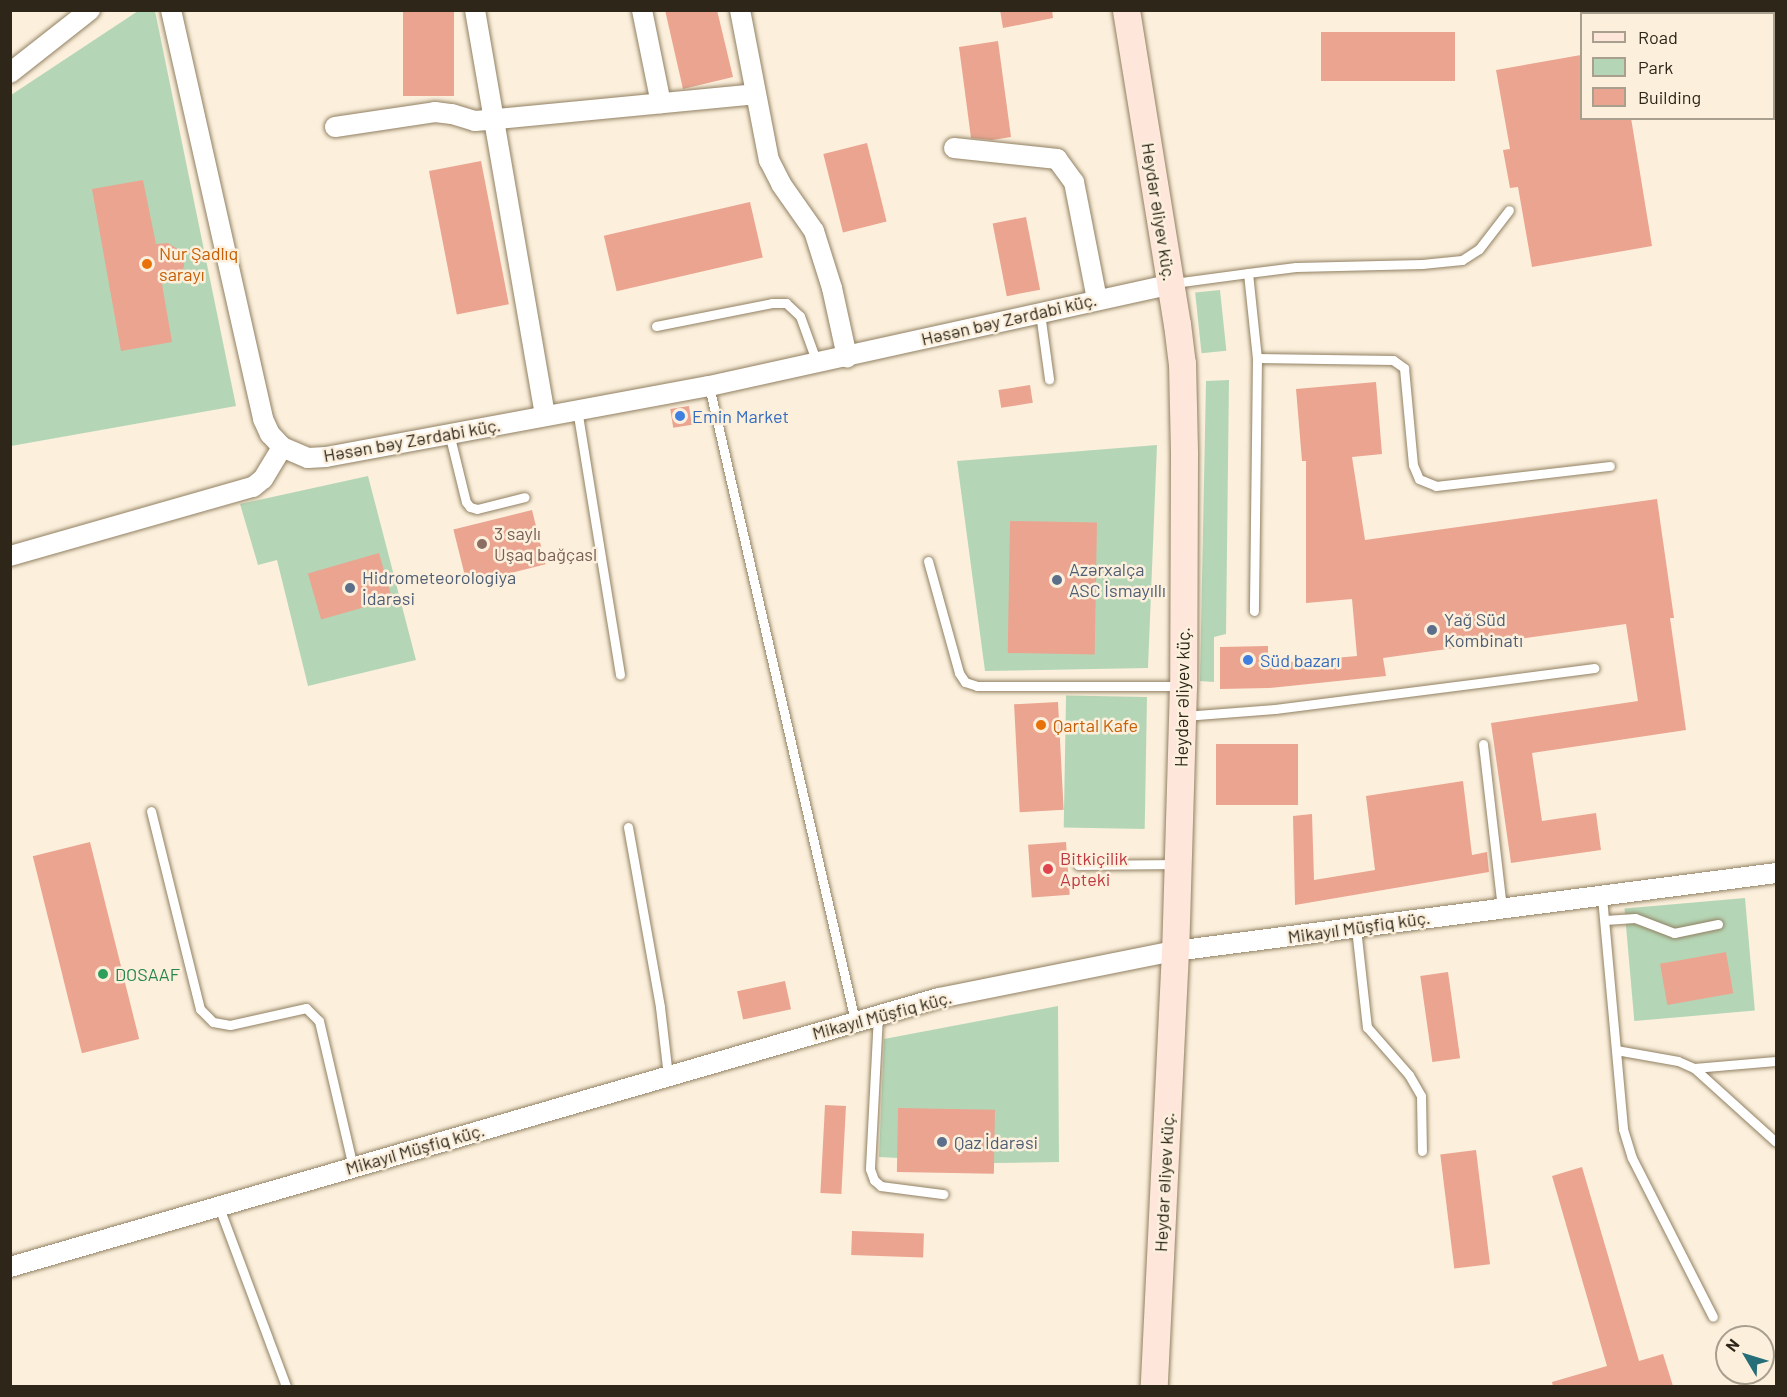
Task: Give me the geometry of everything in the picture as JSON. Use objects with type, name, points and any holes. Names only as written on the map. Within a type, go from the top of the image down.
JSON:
[{"type":"main road","name":"Heydər Əliyev küç.","points":[[1126,10],[1172,284],[1182,363],[1183,686],[1175,951],[1154,1386]]},
{"type":"street","points":[[10,73],[90,10]]},
{"type":"street","points":[[10,556],[253,487],[263,479],[282,447],[270,434],[263,419],[171,10]]},
{"type":"street","points":[[475,10],[545,416]]},
{"type":"street","points":[[642,10],[660,103]]},
{"type":"street","points":[[740,10],[769,160],[782,184],[814,231],[832,288],[847,357]]},
{"type":"street","points":[[335,127],[435,112],[475,121],[495,120],[755,94]]},
{"type":"street","points":[[954,148],[1057,159],[1074,182],[1097,299]]},
{"type":"street","name":"Həsən bəy Zərdabi küç.","points":[[282,447],[308,458],[326,457],[709,386],[1172,284]]},
{"type":"street","name":"Mikayıl Müşfiq küç.","points":[[10,1267],[939,998],[1175,951],[1776,873]]},
{"type":"lane","points":[[1172,284],[1296,267],[1422,264],[1462,260],[1479,249],[1509,210]]},
{"type":"lane","points":[[1248,273],[1257,358],[1254,611]]},
{"type":"lane","points":[[656,326],[772,303],[786,303],[800,316],[818,363]]},
{"type":"lane","points":[[1040,312],[1049,379]]},
{"type":"lane","points":[[1257,358],[1394,360],[1404,368],[1413,465],[1419,479],[1436,486],[1610,466]]},
{"type":"lane","points":[[709,386],[855,1021]]},
{"type":"lane","points":[[577,410],[620,675]]},
{"type":"lane","points":[[449,433],[466,502],[471,507],[477,509],[525,497]]},
{"type":"lane","points":[[928,561],[959,673],[965,682],[977,686],[1183,686]]},
{"type":"lane","points":[[1182,716],[1275,709],[1594,668]]},
{"type":"lane","points":[[1483,744],[1502,908]]},
{"type":"lane","points":[[151,811],[200,1009],[213,1022],[230,1025],[306,1008],[319,1021],[353,1167]]},
{"type":"lane","points":[[628,827],[660,1007],[668,1076]]},
{"type":"lane","points":[[1078,865],[1178,864]]},
{"type":"lane","points":[[1602,897],[1623,1129],[1632,1158],[1713,1317]]},
{"type":"lane","points":[[1605,920],[1635,918],[1674,933],[1718,924]]},
{"type":"lane","points":[[1356,928],[1368,1027],[1409,1075],[1421,1096],[1422,1151]]},
{"type":"lane","points":[[878,1014],[870,1169],[874,1180],[881,1186],[943,1194]]},
{"type":"lane","points":[[1616,1050],[1678,1061],[1694,1068],[1776,1142]]},
{"type":"lane","points":[[1694,1068],[1776,1061]]},
{"type":"lane","points":[[219,1207],[286,1386]]},
{"type":"green space","points":[[138,11],[155,11],[236,406],[11,446],[11,95]]},
{"type":"green space","points":[[1220,290],[1226,351],[1202,353],[1195,293]]},
{"type":"green space","points":[[1229,380],[1226,634],[1214,637],[1214,682],[1200,681],[1206,381]]},
{"type":"green space","points":[[1157,445],[1148,668],[985,671],[957,461]]},
{"type":"green space","points":[[368,476],[416,660],[308,686],[277,560],[258,565],[240,504]]},
{"type":"green space","points":[[1066,696],[1147,697],[1145,829],[1064,828]]},
{"type":"green space","points":[[1745,898],[1755,1011],[1634,1021],[1624,909]]},
{"type":"green space","points":[[1058,1006],[1059,1162],[994,1163],[879,1157],[884,1039]]},
{"type":"building","points":[[403,10],[454,10],[454,96],[403,96]]},
{"type":"building","points":[[665,10],[717,10],[733,77],[683,89]]},
{"type":"building","points":[[1000,10],[1052,10],[1053,18],[1003,28]]},
{"type":"building","points":[[1321,32],[1455,32],[1455,81],[1321,81]]},
{"type":"building","points":[[998,41],[1011,137],[992,140],[971,138],[959,47]]},
{"type":"building","points":[[1580,55],[1580,120],[1631,120],[1652,246],[1532,267],[1518,187],[1510,188],[1503,150],[1510,149],[1496,70]]},
{"type":"building","points":[[867,143],[887,222],[843,232],[823,154]]},
{"type":"building","points":[[481,161],[509,304],[457,314],[429,171]]},
{"type":"building","points":[[143,180],[156,244],[168,243],[179,250],[184,257],[184,267],[176,279],[162,284],[172,342],[121,351],[92,189]]},
{"type":"building","points":[[750,202],[763,258],[617,291],[604,236]]},
{"type":"building","points":[[1026,217],[1040,290],[1007,296],[993,223]]},
{"type":"building","points":[[1376,382],[1382,454],[1352,457],[1365,540],[1657,499],[1674,618],[1670,618],[1686,730],[1532,753],[1542,821],[1596,813],[1601,850],[1511,863],[1491,723],[1638,701],[1626,624],[1383,658],[1386,676],[1269,688],[1220,689],[1220,647],[1268,646],[1268,664],[1357,656],[1352,599],[1306,603],[1306,461],[1302,461],[1296,389]]},
{"type":"building","points":[[1030,385],[1033,403],[1001,408],[998,390]]},
{"type":"building","points":[[689,406],[692,425],[673,428],[670,409]]},
{"type":"building","points":[[532,510],[546,564],[467,584],[453,530]]},
{"type":"building","points":[[1010,521],[1097,523],[1095,654],[1008,653]]},
{"type":"building","points":[[379,553],[392,599],[321,620],[308,573]]},
{"type":"building","points":[[1058,702],[1064,810],[1020,812],[1014,704]]},
{"type":"building","points":[[1216,744],[1298,744],[1298,805],[1216,805]]},
{"type":"building","points":[[1463,781],[1472,855],[1487,852],[1489,872],[1295,905],[1293,816],[1312,814],[1314,880],[1375,870],[1366,796]]},
{"type":"building","points":[[90,842],[139,1039],[82,1053],[33,856]]},
{"type":"building","points":[[1066,842],[1070,895],[1032,898],[1028,845]]},
{"type":"building","points":[[1726,952],[1733,993],[1667,1005],[1660,964]]},
{"type":"building","points":[[1448,972],[1460,1058],[1432,1062],[1420,976]]},
{"type":"building","points":[[785,981],[791,1009],[743,1020],[737,991]]},
{"type":"building","points":[[825,1105],[846,1106],[841,1194],[820,1193]]},
{"type":"building","points":[[898,1108],[995,1110],[994,1174],[897,1172]]},
{"type":"building","points":[[1476,1150],[1490,1264],[1454,1269],[1440,1154]]},
{"type":"building","points":[[1582,1167],[1639,1361],[1663,1354],[1673,1386],[1553,1386],[1552,1382],[1607,1366],[1552,1176]]},
{"type":"building","points":[[852,1231],[924,1234],[923,1257],[851,1255]]},
{"type":"place","name":"Nur Şadlıq sarayı","points":[[147,264]]},
{"type":"place","name":"Emin Market","points":[[680,416]]},
{"type":"place","name":"3 saylı Uşaq bağçasl","points":[[482,544]]},
{"type":"place","name":"Azərxalça ASC İsmayıllı","points":[[1057,580]]},
{"type":"place","name":"Hidrometeorologiya İdarəsi","points":[[350,588]]},
{"type":"place","name":"Yağ Süd Kombinatı","points":[[1432,630]]},
{"type":"place","name":"Süd bazarı","points":[[1248,660]]},
{"type":"place","name":"Qartal Kafe","points":[[1041,725]]},
{"type":"place","name":"Bitkiçilik Apteki","points":[[1048,869]]},
{"type":"place","name":"DOSAAF","points":[[103,974]]},
{"type":"place","name":"Qaz İdarəsi","points":[[942,1142]]}]
